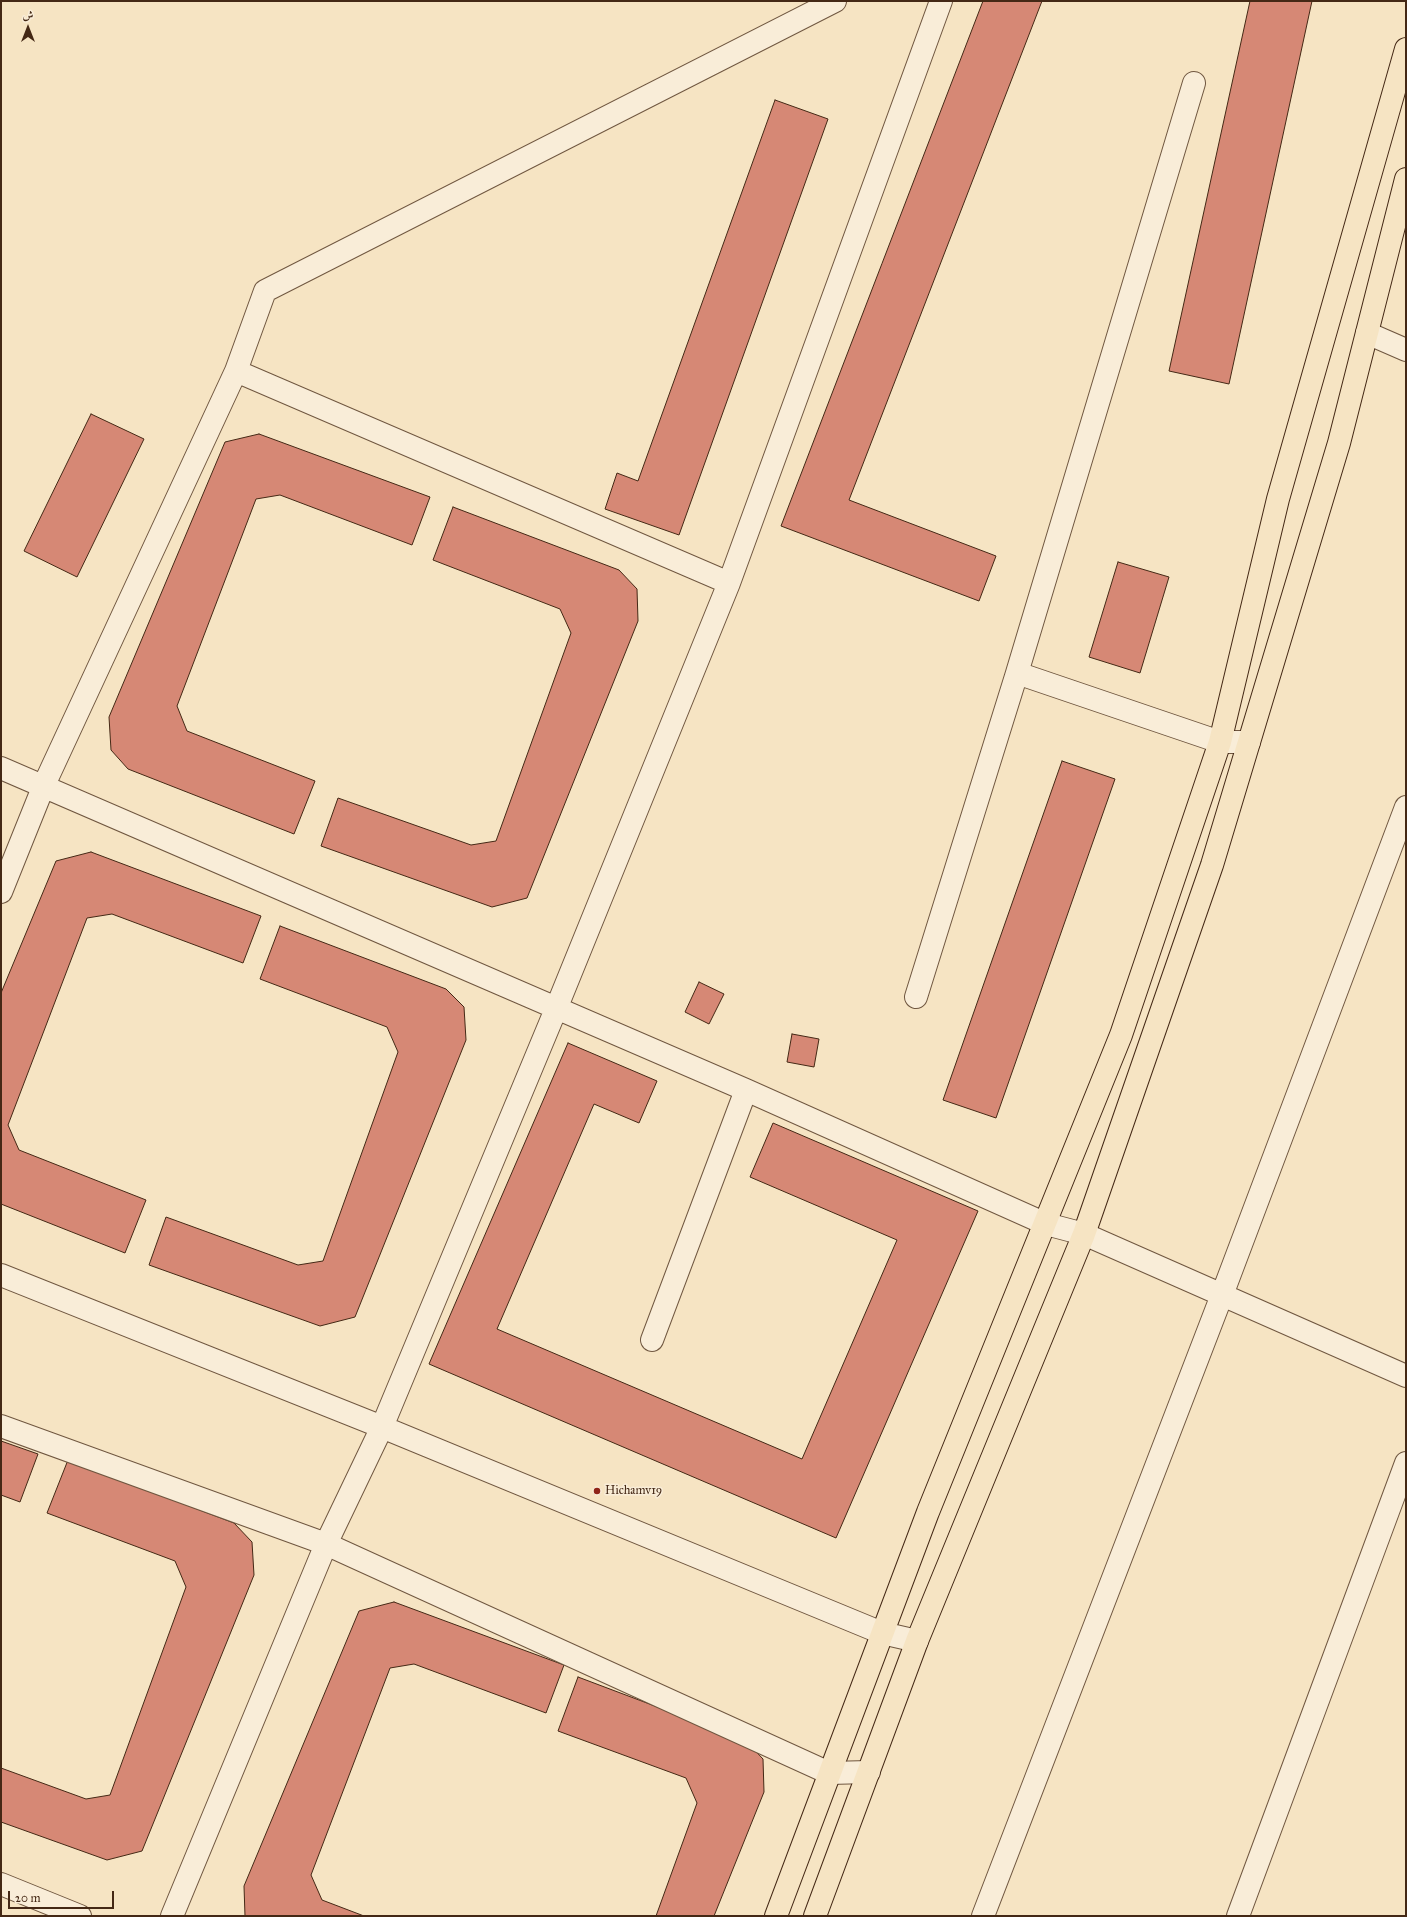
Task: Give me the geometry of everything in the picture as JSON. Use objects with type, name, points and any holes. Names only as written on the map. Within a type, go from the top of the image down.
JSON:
[{"type":"main road","points":[[776,1916],[928,1512],[1046,1224],[1121,1035],[1220,742],[1278,499],[1406,49]]},
{"type":"main road","points":[[815,1916],[917,1641],[1084,1234],[1212,865],[1339,443],[1406,179]]},
{"type":"street","points":[[1,892],[44,785],[236,371],[265,291],[835,1]]},
{"type":"street","points":[[172,1916],[326,1544],[382,1427],[556,1009],[729,583],[941,1]]},
{"type":"street","points":[[916,997],[1017,673],[1194,83]]},
{"type":"street","points":[[1367,333],[1406,350]]},
{"type":"street","points":[[236,371],[729,583]]},
{"type":"street","points":[[1017,673],[1220,742],[1248,742]]},
{"type":"street","points":[[1,768],[44,785],[556,1009],[746,1090],[1046,1224],[1084,1234],[1406,1376]]},
{"type":"street","points":[[983,1916],[1222,1295],[1406,807]]},
{"type":"street","points":[[652,1340],[746,1090]]},
{"type":"street","points":[[1,1274],[382,1427],[882,1633],[917,1641]]},
{"type":"street","points":[[1,1426],[326,1544],[829,1773],[869,1772]]},
{"type":"street","points":[[1238,1916],[1406,1463]]},
{"type":"street","points":[[1,1884],[80,1916]]},
{"type":"building","points":[[983,1],[1042,1],[849,500],[996,556],[979,601],[781,526]]},
{"type":"building","points":[[1250,1],[1312,1],[1229,384],[1169,371]]},
{"type":"building","points":[[775,100],[828,119],[679,535],[605,509],[617,473],[638,481]]},
{"type":"building","points":[[91,414],[144,439],[77,577],[24,551]]},
{"type":"building","points":[[259,434],[430,497],[412,545],[280,495],[256,499],[177,706],[187,731],[315,781],[294,834],[128,769],[111,750],[109,717],[225,442]]},
{"type":"building","points":[[453,507],[619,570],[637,589],[638,621],[527,898],[492,907],[321,846],[338,798],[471,845],[496,841],[571,633],[560,609],[433,560]]},
{"type":"building","points":[[1118,562],[1169,577],[1140,673],[1089,657]]},
{"type":"building","points":[[1062,761],[1115,779],[996,1118],[943,1100]]},
{"type":"building","points":[[91,852],[261,916],[243,963],[112,914],[87,918],[8,1125],[19,1150],[146,1200],[125,1253],[1,1204],[1,993],[56,861]]},
{"type":"building","points":[[280,926],[446,989],[464,1007],[466,1040],[355,1317],[320,1326],[149,1265],[166,1217],[298,1265],[323,1261],[398,1052],[387,1027],[260,979]]},
{"type":"building","points":[[699,982],[724,994],[709,1024],[685,1012]]},
{"type":"building","points":[[792,1034],[819,1039],[814,1067],[787,1062]]},
{"type":"building","points":[[568,1043],[657,1081],[639,1123],[594,1104],[497,1329],[802,1459],[897,1240],[750,1177],[773,1123],[978,1211],[836,1538],[429,1364]]},
{"type":"building","points":[[1,1441],[38,1454],[20,1502],[1,1495]]},
{"type":"building","points":[[68,1460],[234,1523],[252,1542],[254,1575],[142,1851],[107,1860],[1,1822],[1,1768],[86,1799],[110,1795],[186,1587],[175,1561],[47,1513]]},
{"type":"building","points":[[394,1602],[564,1665],[546,1713],[414,1664],[390,1668],[311,1875],[322,1900],[364,1916],[245,1916],[244,1886],[359,1611]]},
{"type":"building","points":[[578,1677],[745,1740],[763,1759],[764,1792],[714,1916],[656,1916],[697,1803],[686,1778],[558,1731]]},
{"type":"place","name":"Hichamv19","points":[[597,1491]]}]
